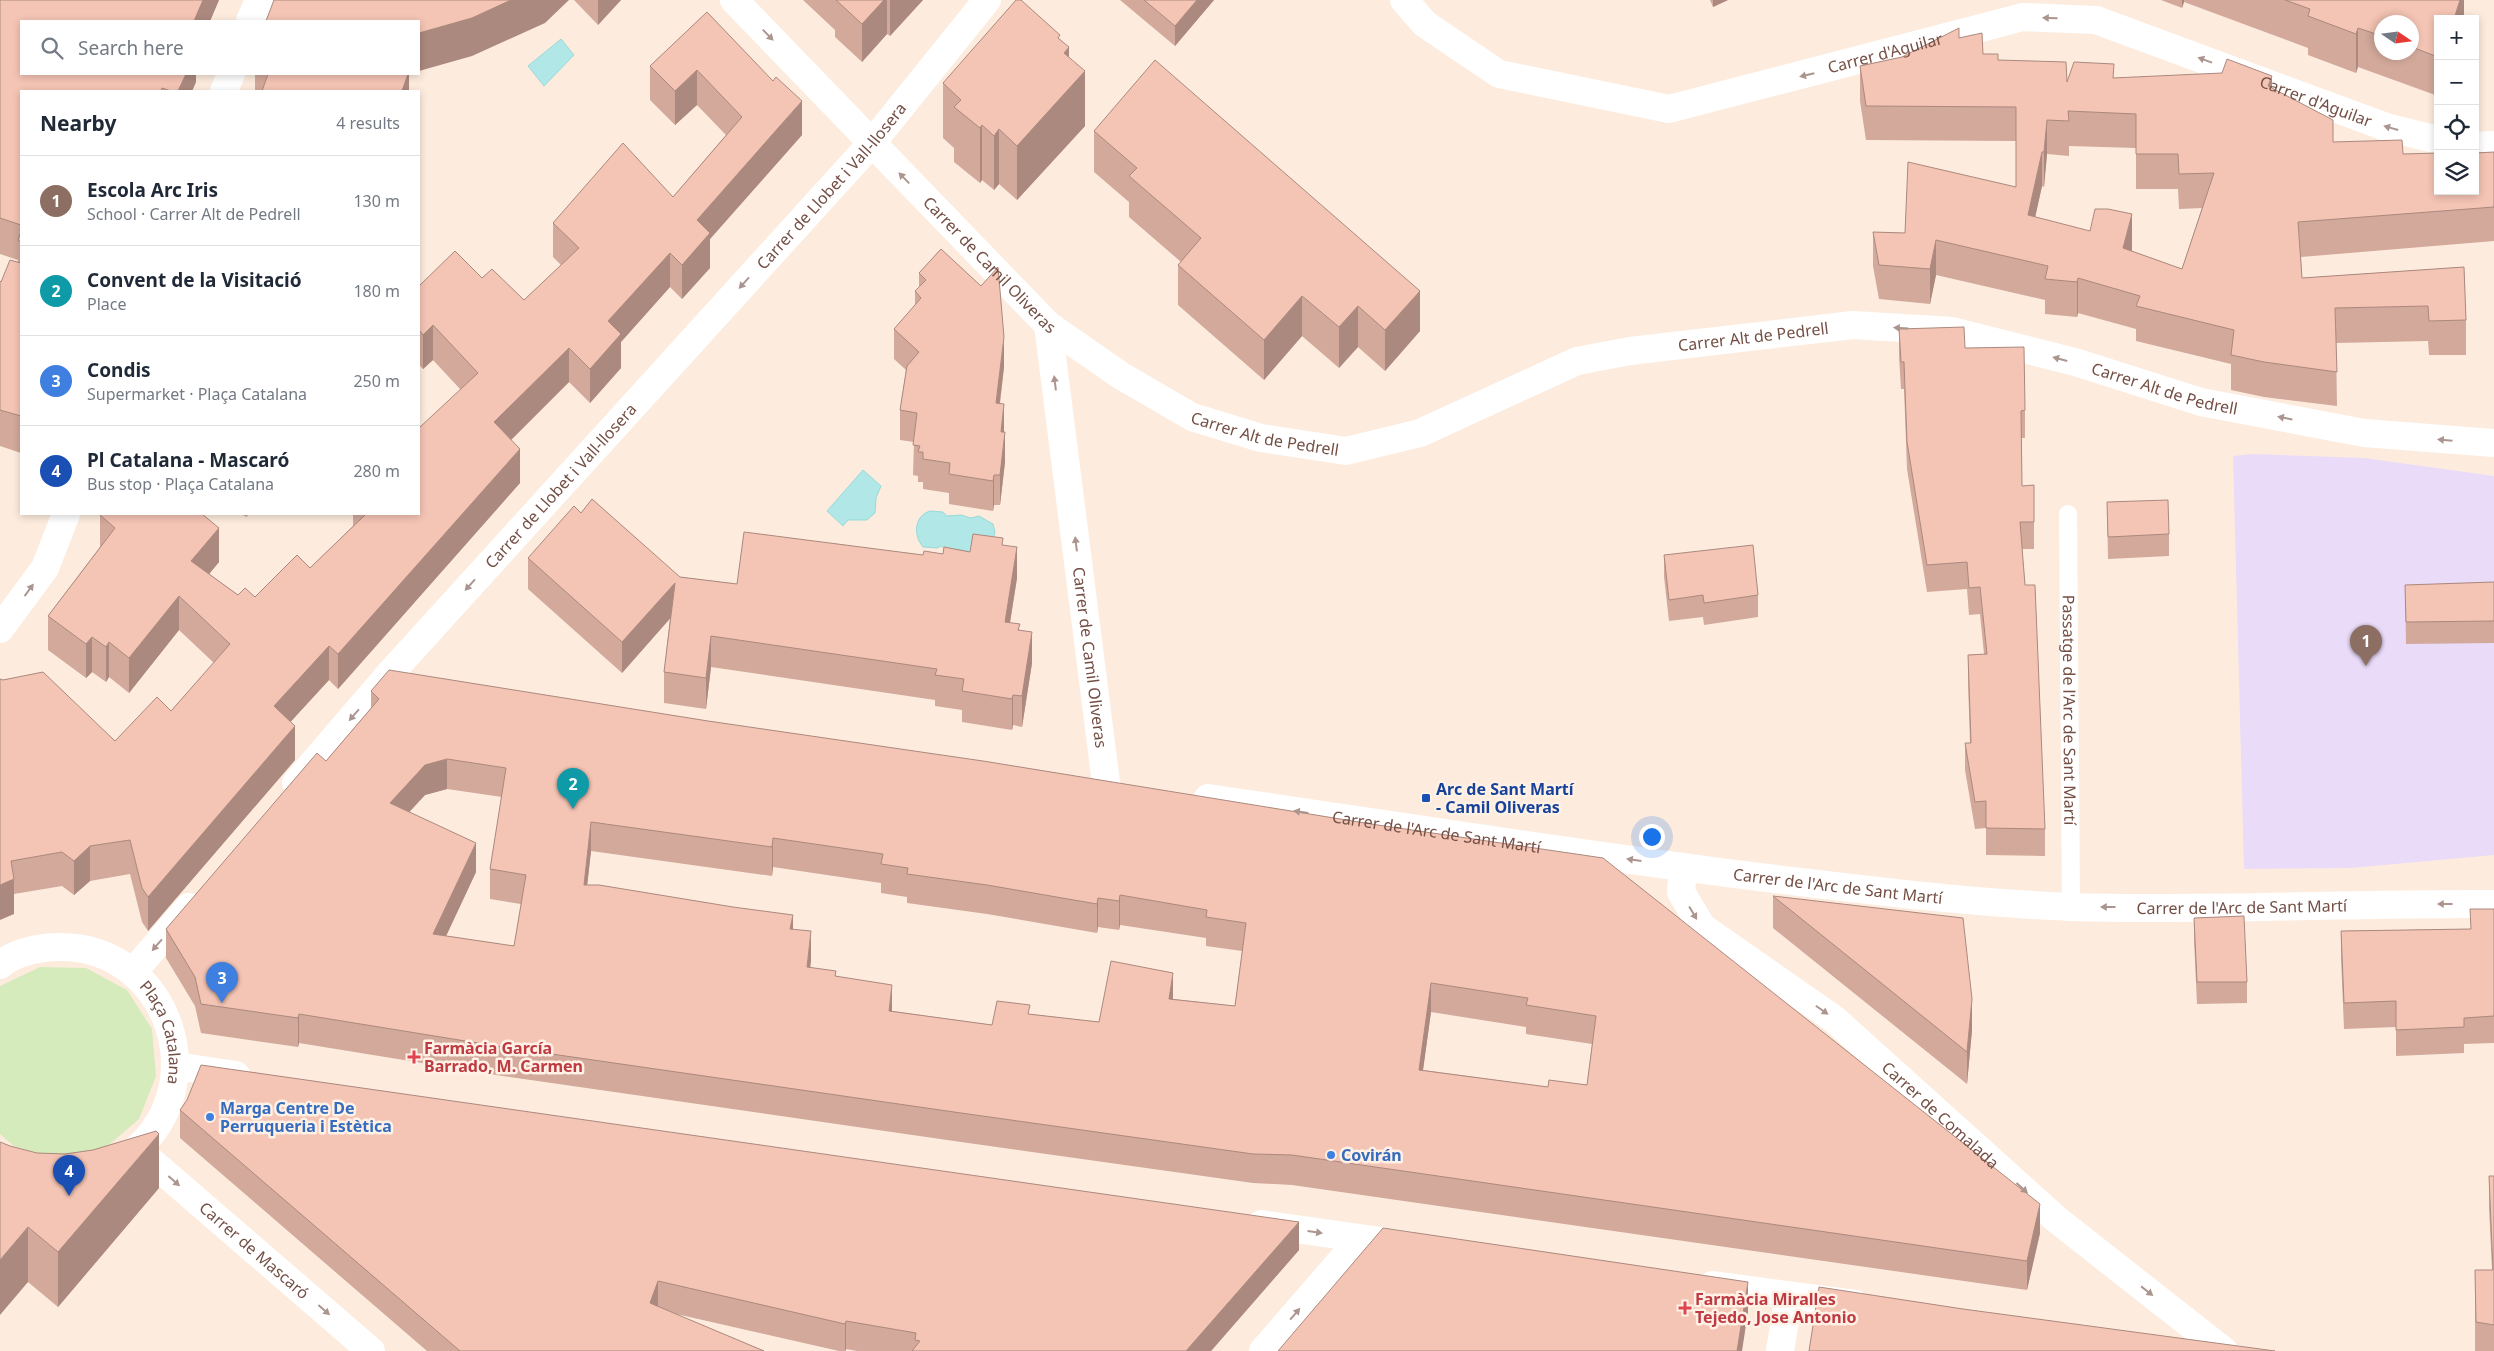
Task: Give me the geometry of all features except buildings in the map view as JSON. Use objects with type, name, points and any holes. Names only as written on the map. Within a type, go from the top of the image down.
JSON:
[{"type":"street","points":[[250,20],[258,0]]},
{"type":"street","name":"Carrer de Camil Oliveras","points":[[734,0],[871,144],[1048,325],[1106,784]]},
{"type":"street","name":"Carrer de Llobet i Vall-llosera","points":[[282,799],[386,678],[871,144],[986,0]]},
{"type":"street","name":"Carrer d'Aguilar","points":[[1404,0],[1425,24],[1499,74],[1669,109],[2023,17],[2096,20],[2386,127],[2434,139]]},
{"type":"street","points":[[224,90],[231,75]]},
{"type":"street","points":[[2479,146],[2494,145]]},
{"type":"street","name":"Carrer Alt de Pedrell","points":[[1048,325],[1120,376],[1192,417],[1261,438],[1346,451],[1420,433],[1577,361],[1630,351],[1853,325],[1952,330],[2075,362],[2201,402],[2364,433],[2494,444]]},
{"type":"street","points":[[0,629],[45,568],[66,515]]},
{"type":"street","points":[[386,678],[416,683]]},
{"type":"street","points":[[1076,779],[1135,787]]},
{"type":"street","name":"Carrer de l'Arc de Sant Martí","points":[[1183,794],[1683,868],[1830,886],[2071,907],[2494,904]]},
{"type":"street","name":"Carrer de Comalada","points":[[1683,868],[1681,892],[1702,926],[1834,1019],[2056,1219],[2224,1351]]},
{"type":"street","points":[[133,972],[205,889]]},
{"type":"street","name":"Plaça Catalana","points":[[0,965],[9,957],[41,947],[74,946],[105,955],[133,972],[157,998],[172,1031],[176,1066],[168,1104],[158,1126],[138,1149],[110,1168],[102,1171]]},
{"type":"street","points":[[176,1066],[263,1079]]},
{"type":"street","name":"Carrer de Mascaró","points":[[138,1149],[371,1351]]},
{"type":"street","points":[[1232,1220],[1433,1248]]},
{"type":"street","points":[[1264,1351],[1360,1239]]},
{"type":"street","points":[[1683,1281],[1876,1307]]},
{"type":"street","points":[[1780,1351],[1789,1295]]},
{"type":"street","points":[[2178,1346],[2218,1351]]},
{"type":"lane","name":"Passatge de l'Arc de Sant Martí","points":[[2068,514],[2071,907]]},
{"type":"shaded area","points":[[2253,454],[2364,458],[2494,476],[2494,855],[2351,868],[2244,869],[2233,456]]},
{"type":"green space","points":[[40,967],[86,968],[127,990],[152,1029],[156,1076],[139,1119],[104,1149],[58,1159],[14,1146],[0,1134],[0,986]]},
{"type":"water","points":[[561,39],[574,55],[544,86],[528,66]]},
{"type":"water","points":[[863,470],[881,486],[876,498],[875,513],[867,520],[848,520],[843,526],[827,511]]},
{"type":"water","points":[[930,511],[943,512],[947,516],[961,515],[971,518],[979,516],[993,524],[995,532],[991,548],[971,553],[941,546],[937,548],[923,547],[918,537],[917,526],[921,517]]},
{"type":"place","name":"Escola Arc Iris","points":[[2366,666]]},
{"type":"place","name":"Arc de Sant Martí - Camil Oliveras","points":[[1426,798]]},
{"type":"place","name":"Convent de la Visitació","points":[[573,809]]},
{"type":"place","name":"Condis","points":[[222,1003]]},
{"type":"place","name":"Farmàcia García Barrado, M. Carmen","points":[[414,1057]]},
{"type":"place","name":"Marga Centre De Perruqueria i Estètica","points":[[210,1117]]},
{"type":"place","name":"Covirán","points":[[1331,1155]]},
{"type":"place","name":"Pl Catalana - Mascaró","points":[[69,1196]]},
{"type":"place","name":"Farmàcia Miralles Tejedo, Jose Antonio","points":[[1685,1308]]}]
